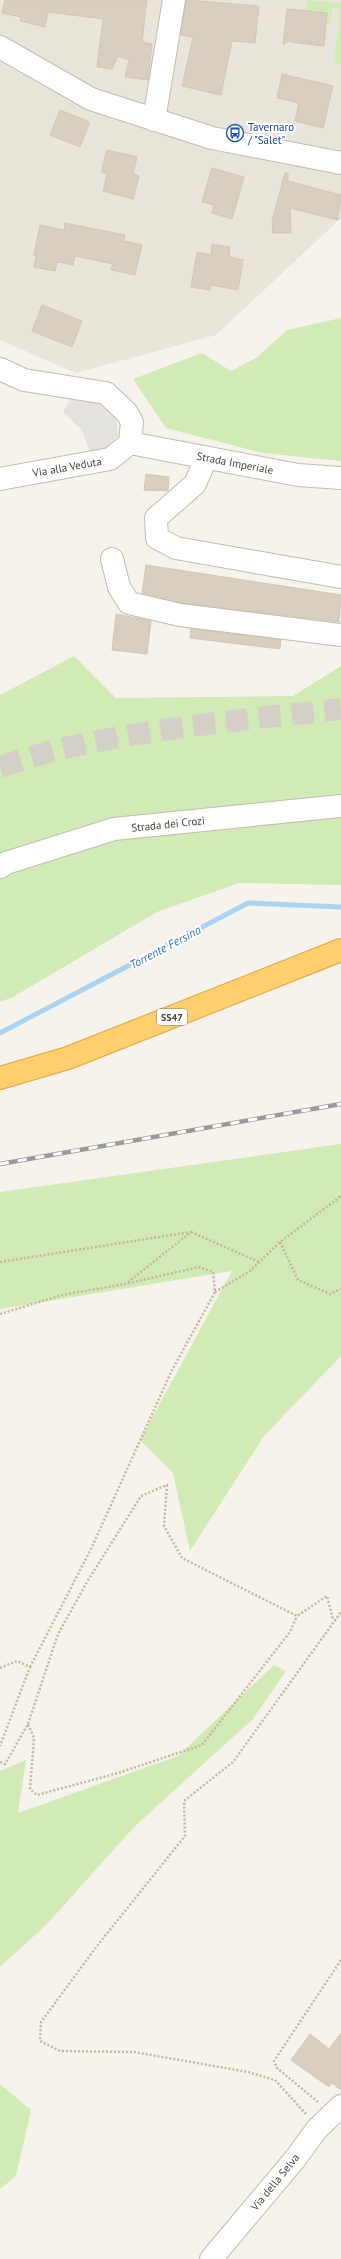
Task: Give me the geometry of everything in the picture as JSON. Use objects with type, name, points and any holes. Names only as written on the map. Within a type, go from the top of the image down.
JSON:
[{"type":"highway","name":"SS47","points":[[0,1078],[14,1076],[68,1058],[341,950]]},
{"type":"street","points":[[154,120],[174,0]]},
{"type":"street","points":[[0,47],[91,99],[212,138],[341,163]]},
{"type":"street","points":[[0,369],[24,380],[106,394],[127,413],[132,422],[130,443]]},
{"type":"street","name":"Strada Imperiale","points":[[130,443],[298,475],[341,478]]},
{"type":"street","name":"Via alla Veduta","points":[[0,479],[110,459],[130,443]]},
{"type":"street","points":[[206,458],[195,484],[156,518],[157,538],[176,548],[341,577]]},
{"type":"street","points":[[112,559],[119,587],[129,603],[180,615],[341,635]]},
{"type":"street","name":"Strada dei Crozi","points":[[0,867],[6,863],[114,829],[341,806]]},
{"type":"street","name":"Via della Selva","points":[[211,2259],[295,2159],[317,2129],[337,2110]]},
{"type":"path","points":[[214,1292],[250,1271],[280,1242],[341,1196]]},
{"type":"path","points":[[0,1262],[191,1232],[259,1262]]},
{"type":"path","points":[[125,1284],[191,1232]]},
{"type":"path","points":[[280,1242],[298,1280],[330,1294],[341,1289]]},
{"type":"path","points":[[0,1314],[62,1296],[125,1284],[199,1267],[213,1272],[214,1292],[172,1370],[91,1549],[30,1667],[0,1746]]},
{"type":"path","points":[[0,1762],[4,1764],[28,1724],[58,1634],[87,1582],[141,1496],[167,1485],[164,1526],[182,1558],[297,1616]]},
{"type":"path","points":[[28,1724],[34,1738],[30,1789],[37,1795],[118,1773],[202,1745],[290,1632],[297,1616],[328,1596],[333,1620]]},
{"type":"path","points":[[317,2129],[299,2105],[275,2080],[248,2072],[134,2052],[60,2051],[40,2041],[41,2022],[97,1946],[185,1836],[184,1801],[233,1762],[333,1620],[341,1612]]},
{"type":"path","points":[[0,1668],[17,1661],[30,1667]]},
{"type":"path","points":[[337,2110],[277,2068],[274,2061],[341,1960]]},
{"type":"shaded area","points":[[0,0],[341,0],[341,218],[216,335],[76,373],[0,340]]},
{"type":"shaded area","points":[[72,396],[105,403],[116,414],[118,435],[106,448],[90,452],[81,429],[63,412]]},
{"type":"green space","points":[[307,0],[341,3],[341,64],[334,63],[340,8],[332,8],[331,24],[326,24],[327,13],[306,11]]},
{"type":"green space","points":[[341,318],[341,461],[263,453],[166,428],[133,379],[202,353],[231,371],[256,358],[287,330]]},
{"type":"green space","points":[[74,656],[116,698],[293,696],[341,666],[341,885],[239,883],[157,912],[13,997],[0,1002],[0,695]]},
{"type":"green space","points":[[341,1144],[341,1356],[264,1436],[190,1551],[173,1473],[140,1440],[232,1271],[0,1309],[0,1192]]},
{"type":"green space","points":[[274,1665],[286,1671],[253,1719],[134,1827],[47,1924],[0,1967],[0,1771],[26,1760],[18,1813],[178,1756]]},
{"type":"green space","points":[[0,2084],[31,2110],[16,2176],[0,2189]]},
{"type":"building","points":[[5,0],[147,0],[142,42],[152,44],[148,80],[125,77],[129,60],[118,56],[112,69],[97,67],[103,19],[48,12],[45,27],[20,21],[21,17],[2,13]]},
{"type":"building","points":[[186,0],[259,6],[255,43],[232,41],[221,95],[182,86],[193,37],[181,35]]},
{"type":"building","points":[[287,9],[327,13],[324,46],[290,42],[290,40],[283,45]]},
{"type":"building","points":[[282,74],[333,86],[323,128],[295,121],[299,103],[277,98]]},
{"type":"building","points":[[60,110],[90,122],[80,147],[50,135]]},
{"type":"building","points":[[107,150],[137,157],[133,174],[139,176],[133,199],[103,191],[107,174],[101,172]]},
{"type":"building","points":[[212,168],[244,177],[232,219],[212,213],[214,205],[202,202]]},
{"type":"building","points":[[285,173],[288,173],[288,181],[341,195],[338,220],[290,208],[291,233],[273,233],[272,221]]},
{"type":"building","points":[[65,223],[125,235],[124,241],[142,245],[135,275],[111,270],[113,264],[75,256],[73,265],[57,262],[55,271],[34,267],[36,256],[34,255],[40,225],[64,230]]},
{"type":"building","points":[[212,244],[230,247],[229,257],[243,260],[238,290],[211,285],[210,290],[191,287],[197,252],[211,255]]},
{"type":"building","points":[[42,305],[82,321],[72,347],[32,331]]},
{"type":"building","points":[[146,474],[169,477],[168,491],[144,490]]},
{"type":"building","points":[[146,565],[341,595],[339,622],[182,603],[142,593]]},
{"type":"building","points":[[116,614],[151,621],[147,654],[112,650]]},
{"type":"building","points":[[191,629],[281,640],[280,649],[190,638]]},
{"type":"building","points":[[341,2033],[341,2090],[332,2083],[329,2087],[291,2060],[310,2034],[329,2049]]},
{"type":"waterway","name":"Torrente Fersina","points":[[0,1033],[248,903],[341,907]]},
{"type":"tunnel","points":[[0,767],[64,748],[133,735],[272,716],[341,709]]},
{"type":"railway","points":[[0,1164],[341,1104]]},
{"type":"place","name":"Tavernaro / \"Salet\"","points":[[235,133]]}]
